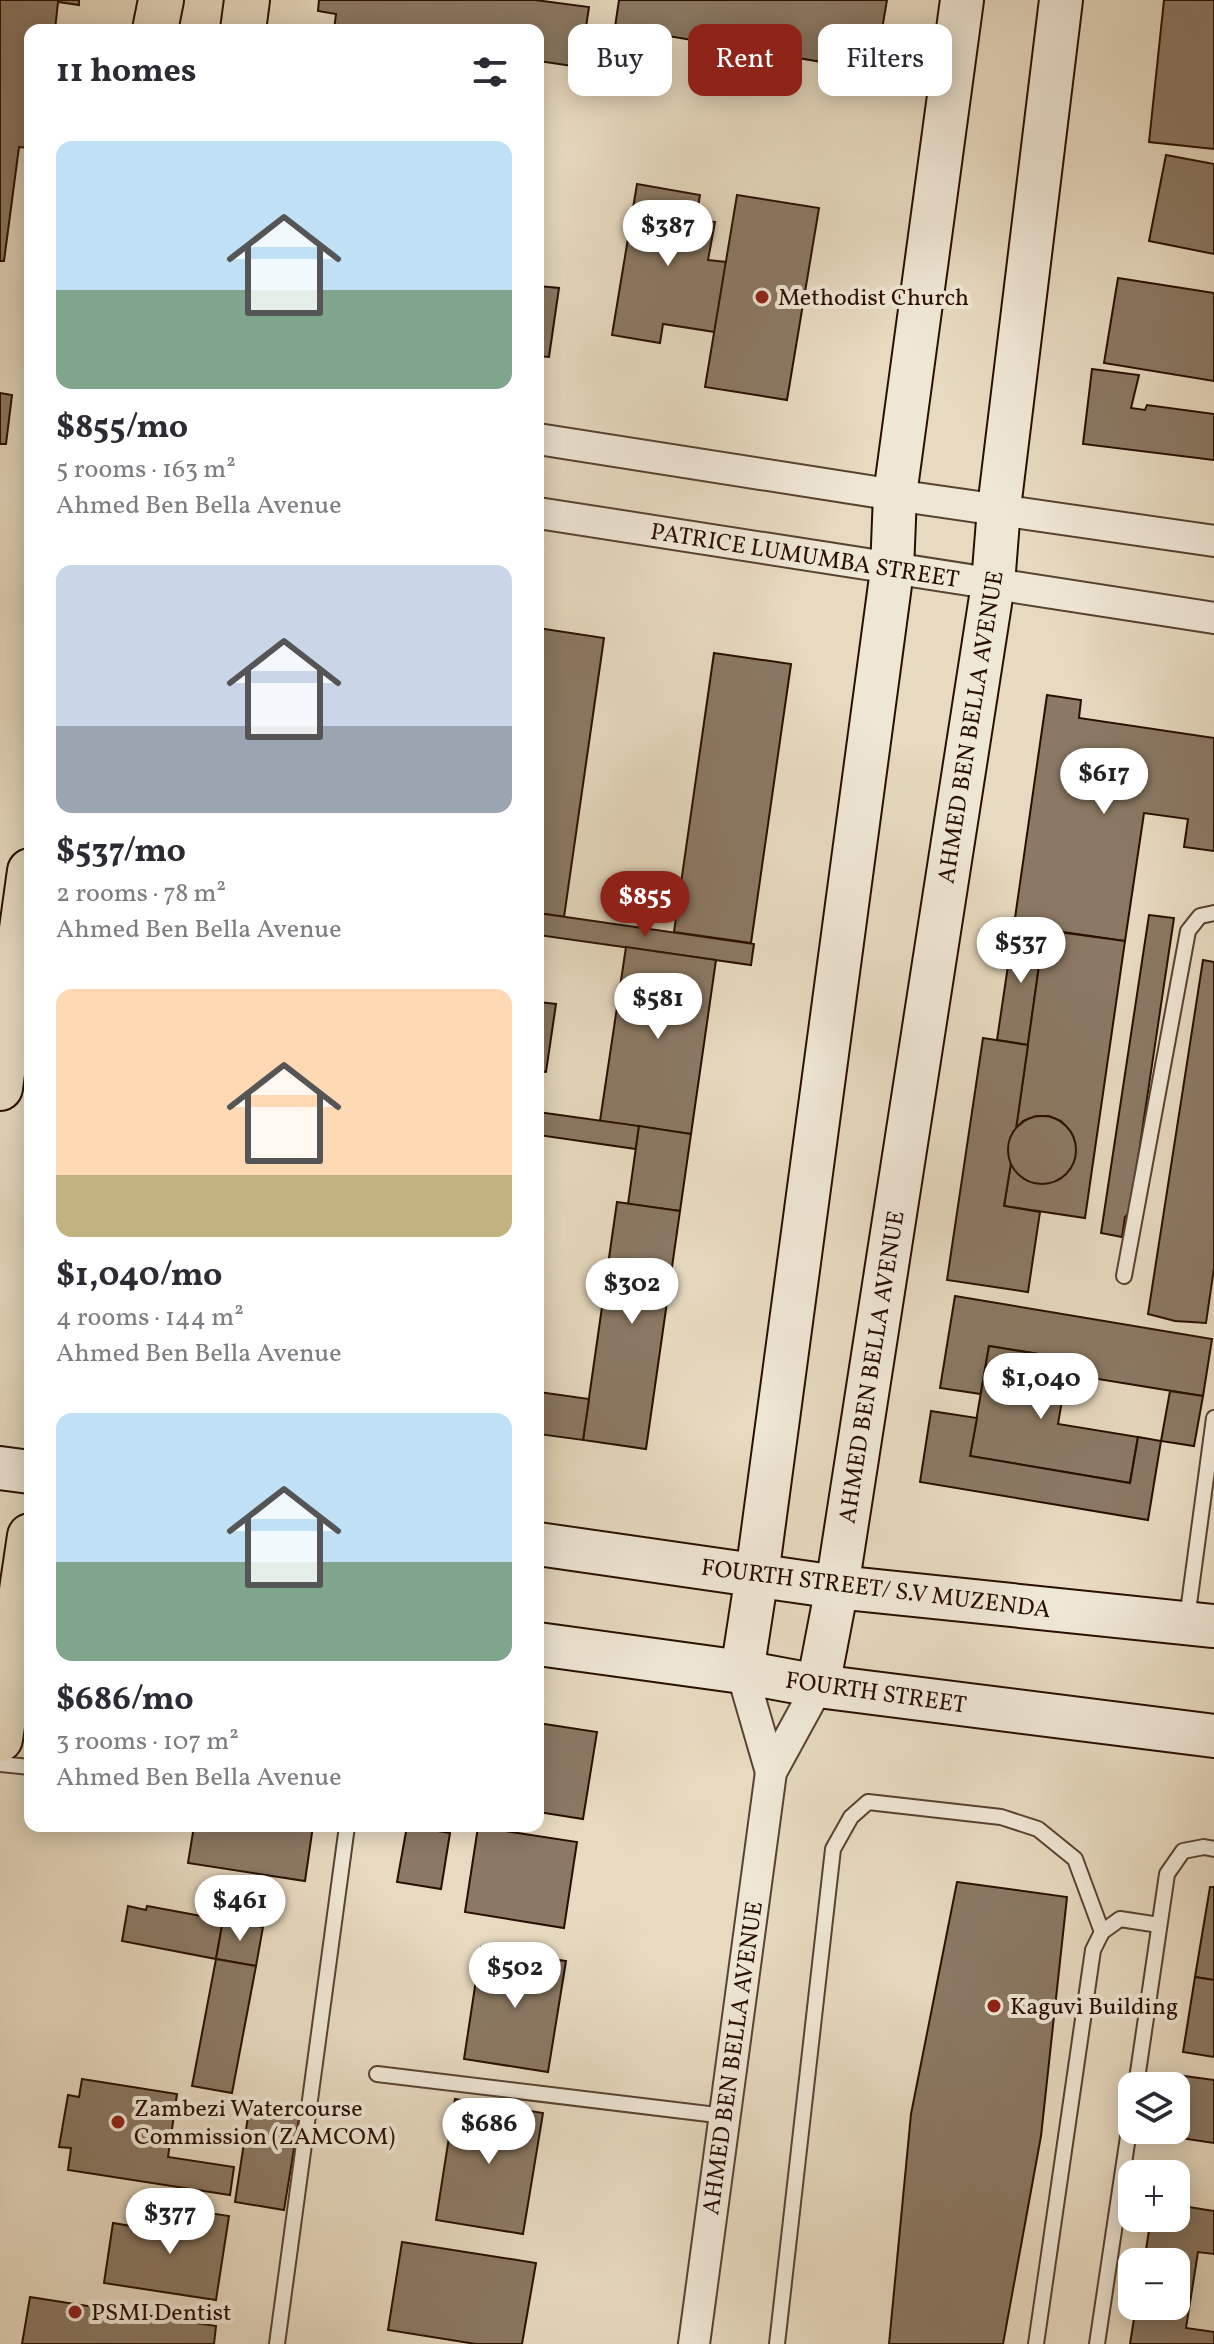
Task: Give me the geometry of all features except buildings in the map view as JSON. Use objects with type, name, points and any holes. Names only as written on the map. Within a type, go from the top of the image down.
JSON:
[{"type":"highway","points":[[156,24],[161,0]]},
{"type":"highway","points":[[244,24],[247,0]]},
{"type":"highway","points":[[0,1088],[24,914]]},
{"type":"highway","points":[[0,1739],[22,1638],[21,1562]]},
{"type":"street","name":"AHMED BEN BELLA AVENUE","points":[[771,1772],[742,1672],[892,570],[895,495],[962,0]]},
{"type":"street","name":"AHMED BEN BELLA AVENUE","points":[[694,2344],[771,1772],[818,1686],[837,1587],[993,584],[999,508],[1061,0]]},
{"type":"street","points":[[544,440],[1214,541]]},
{"type":"street","name":"PATRICE LUMUMBA STREET","points":[[544,514],[1214,618]]},
{"type":"street","points":[[0,1468],[24,1471]]},
{"type":"street","name":"FOURTH STREET/ S.V MUZENDA","points":[[544,1545],[837,1587],[1200,1625]]},
{"type":"street","name":"FOURTH STREET","points":[[544,1645],[742,1672],[818,1686],[1214,1736]]},
{"type":"lane","points":[[1124,1276],[1188,931],[1200,916],[1214,913]]},
{"type":"lane","points":[[1200,1625],[1214,1418]]},
{"type":"lane","points":[[0,1764],[24,1766]]},
{"type":"lane","points":[[777,2344],[833,1849],[851,1817],[868,1802],[1001,1817],[1038,1829],[1075,1859],[1102,1932]]},
{"type":"lane","points":[[277,2344],[346,1832]]},
{"type":"lane","points":[[1138,2072],[1167,1874],[1183,1851],[1204,1847],[1214,1849]]},
{"type":"lane","points":[[1036,2344],[1093,1950],[1102,1932],[1120,1919],[1159,1925]]},
{"type":"lane","points":[[377,2074],[725,2116]]},
{"type":"lane","points":[[1097,2344],[1127,2144]]},
{"type":"place","name":"Methodist Church","points":[[762,297]]},
{"type":"place","name":"Kaguvi Building","points":[[994,2006]]},
{"type":"place","name":"Zambezi Watercourse Commission (ZAMCOM)","points":[[118,2122]]},
{"type":"place","name":"PSMI Dentist","points":[[75,2312]]}]
